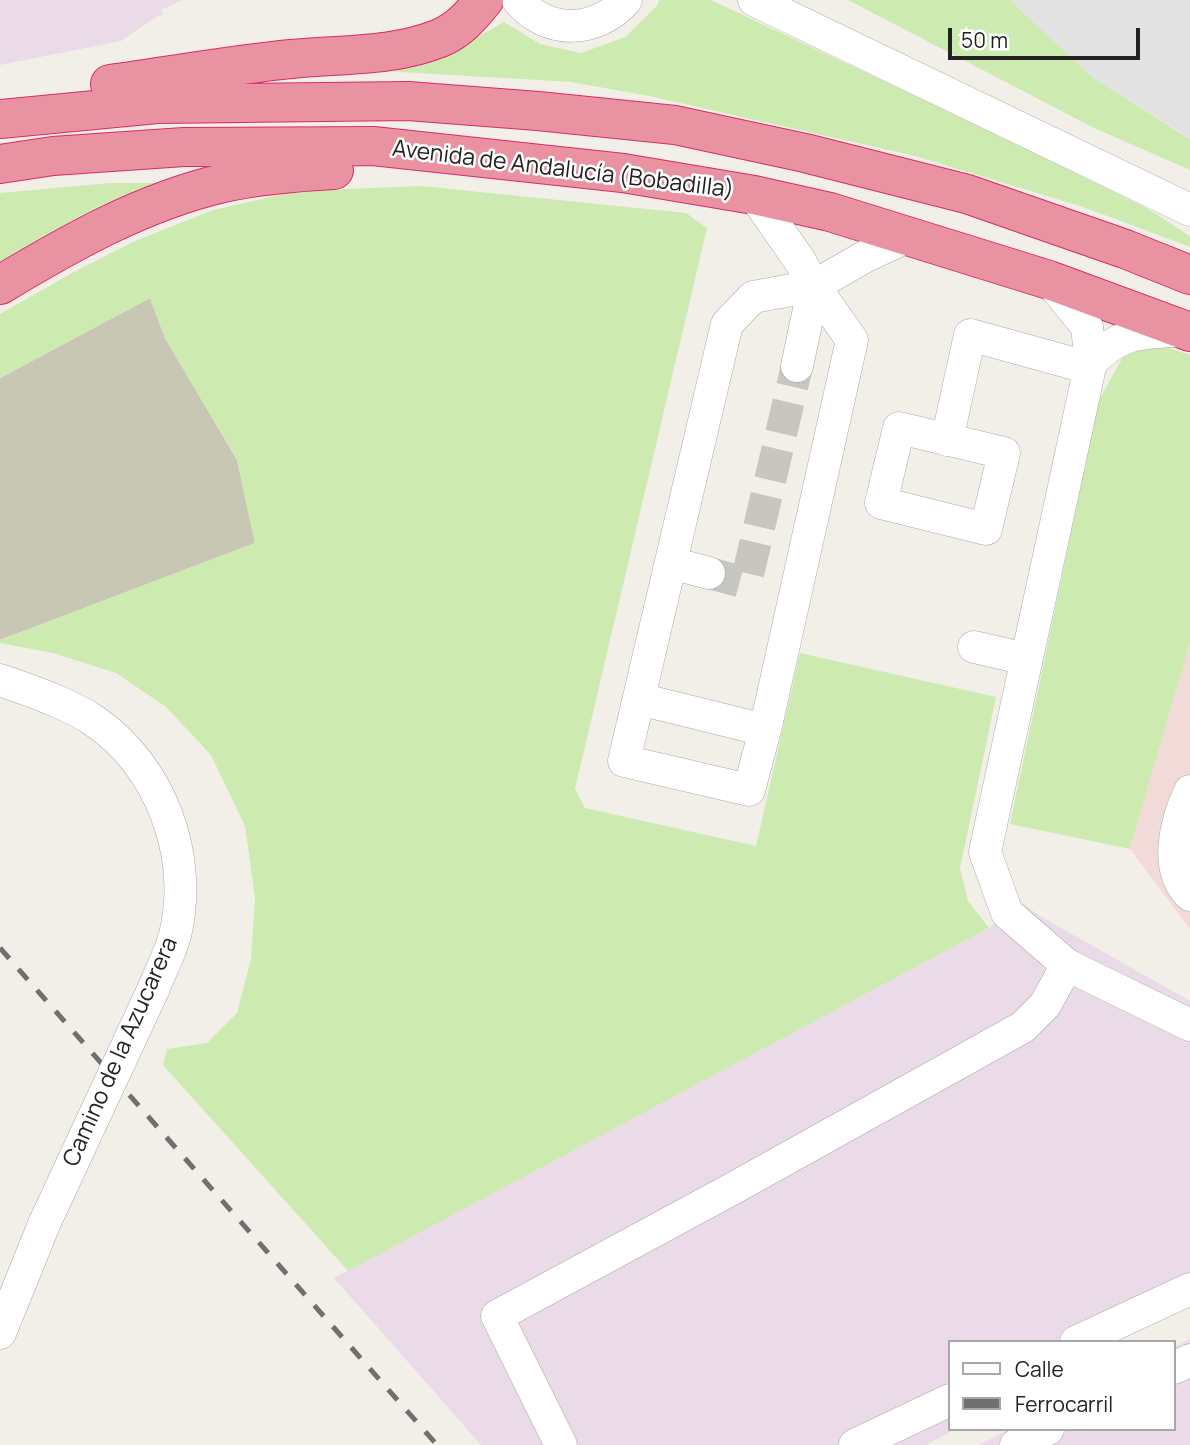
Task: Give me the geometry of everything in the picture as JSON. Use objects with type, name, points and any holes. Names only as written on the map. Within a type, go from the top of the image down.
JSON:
[{"type":"highway","points":[[0,104],[16,98],[278,61],[359,55],[415,46],[441,37],[464,24],[484,0]]},
{"type":"highway","name":"Avenida de Andalucía (Bobadilla)","points":[[0,119],[157,104],[408,101],[675,125],[806,153],[967,194],[1125,249],[1190,275]]},
{"type":"highway","name":"Avenida de Andalucía (Bobadilla)","points":[[0,164],[53,156],[184,147],[373,146],[623,173],[754,195],[830,212],[1049,280],[1188,331]]},
{"type":"highway","points":[[0,285],[115,221],[222,183],[282,173],[373,168],[442,152]]},
{"type":"street","points":[[518,0],[530,13],[543,21],[572,27],[602,20],[626,0]]},
{"type":"street","points":[[754,0],[1190,210]]},
{"type":"street","points":[[1093,163],[1190,189]]},
{"type":"street","points":[[754,195],[814,286],[852,340],[765,730],[749,790],[624,761],[727,324],[753,297],[814,286],[866,256],[909,236]]},
{"type":"street","points":[[1049,280],[1087,327],[1091,365],[985,852],[1007,913],[1067,965],[1190,1025]]},
{"type":"street","points":[[797,366],[814,286]]},
{"type":"street","points":[[1091,365],[1108,346],[1134,333],[1188,331]]},
{"type":"street","points":[[947,440],[970,335],[1091,365]]},
{"type":"street","points":[[671,563],[709,573]]},
{"type":"street","points":[[974,647],[1026,659]]},
{"type":"street","name":"Camino de la Azucarera","points":[[0,680],[47,697],[92,720],[128,750],[150,781],[169,821],[179,859],[180,896],[174,937],[153,990],[46,1222],[0,1334]]},
{"type":"street","points":[[639,699],[765,730]]},
{"type":"street","points":[[1190,791],[1180,811],[1173,851],[1182,887],[1190,895]]},
{"type":"street","points":[[561,1445],[497,1316],[1023,1027],[1045,1005],[1067,965]]},
{"type":"street","points":[[1080,1340],[1190,1289]]},
{"type":"street","points":[[855,1445],[948,1402]]},
{"type":"street","points":[[1016,1445],[1044,1431]]},
{"type":"shaded area","points":[[0,0],[183,0],[161,10],[163,15],[121,41],[0,65]]},
{"type":"shaded area","points":[[1010,0],[1190,0],[1190,138],[1095,79]]},
{"type":"shaded area","points":[[150,298],[165,338],[237,460],[255,543],[0,640],[0,378]]},
{"type":"shaded area","points":[[1190,643],[1190,929],[1130,849]]},
{"type":"shaded area","points":[[1022,903],[1040,916],[1190,1001],[1190,1299],[1101,1340],[948,1340],[948,1431],[952,1431],[926,1445],[481,1445],[334,1278],[989,928]]},
{"type":"shaded area","points":[[1190,1339],[1190,1445],[979,1445],[1006,1431],[1176,1431],[1176,1346]]},
{"type":"green space","points":[[659,0],[711,0],[1022,146],[1148,209],[1190,236],[1190,247],[1083,207],[915,156],[649,96],[571,82],[348,69],[457,48],[504,22],[540,44],[581,53],[625,37],[657,6]]},
{"type":"green space","points":[[848,0],[1010,0],[1095,79],[1190,139],[1190,170],[1094,128]]},
{"type":"green space","points":[[110,183],[159,183],[0,264],[0,193]]},
{"type":"green space","points":[[421,186],[686,213],[707,228],[575,789],[585,808],[756,846],[800,653],[996,697],[960,868],[968,901],[989,928],[348,1271],[163,1065],[167,1049],[207,1043],[237,1013],[251,959],[255,898],[245,826],[211,755],[166,707],[116,673],[53,653],[0,643],[0,640],[255,543],[237,460],[165,338],[150,298],[0,378],[0,314],[135,241],[213,210],[297,191]]},
{"type":"green space","points":[[1152,346],[1190,355],[1190,643],[1130,849],[1010,824],[1099,400],[1124,355]]},
{"type":"tunnel","points":[[709,573],[746,583],[797,366]]},
{"type":"railway","points":[[0,948],[437,1445]]}]
